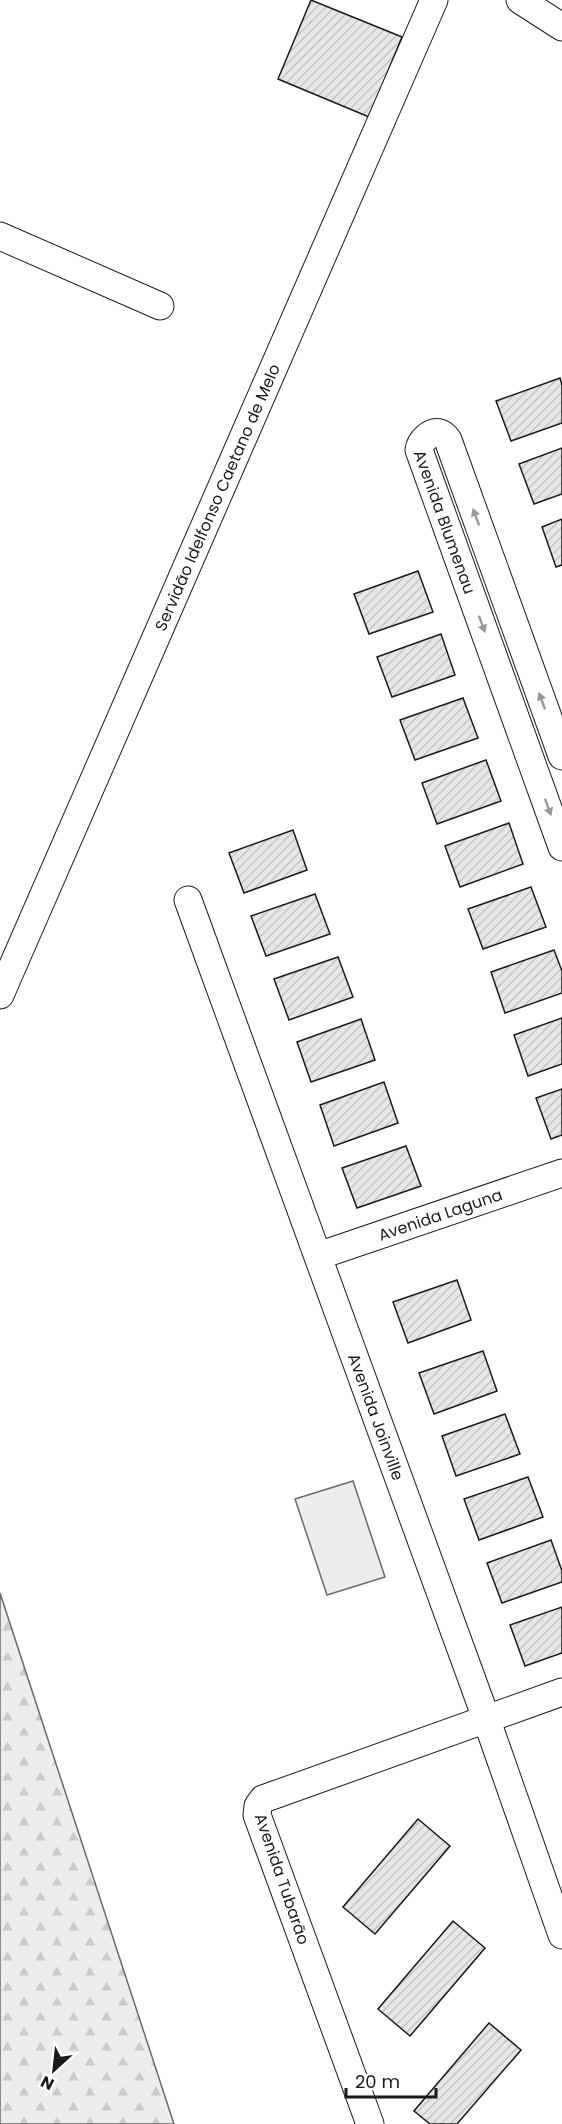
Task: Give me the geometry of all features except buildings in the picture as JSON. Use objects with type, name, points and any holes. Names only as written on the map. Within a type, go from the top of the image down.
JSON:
[{"type":"street","name":"Servidão Idelfonso Caetano de Melo","points":[[0,995],[434,0]]},
{"type":"street","points":[[520,0],[562,27]]},
{"type":"street","points":[[2,244],[160,306]]},
{"type":"street","name":"Avenida Blumenau","points":[[562,756],[448,440],[440,433],[434,433],[424,438],[419,450],[562,847]]},
{"type":"street","name":"Avenida Joinville","points":[[188,900],[486,1718],[562,1935]]},
{"type":"street","name":"Avenida Laguna","points":[[318,1256],[562,1173]]},
{"type":"street","name":"Avenida Tubarão","points":[[370,2124],[257,1815],[258,1806],[263,1798],[562,1692]]},
{"type":"green space","points":[[0,1593],[174,2124],[0,2124]]},
{"type":"shaded area","points":[[353,1481],[385,1577],[327,1595],[295,1499]]}]
